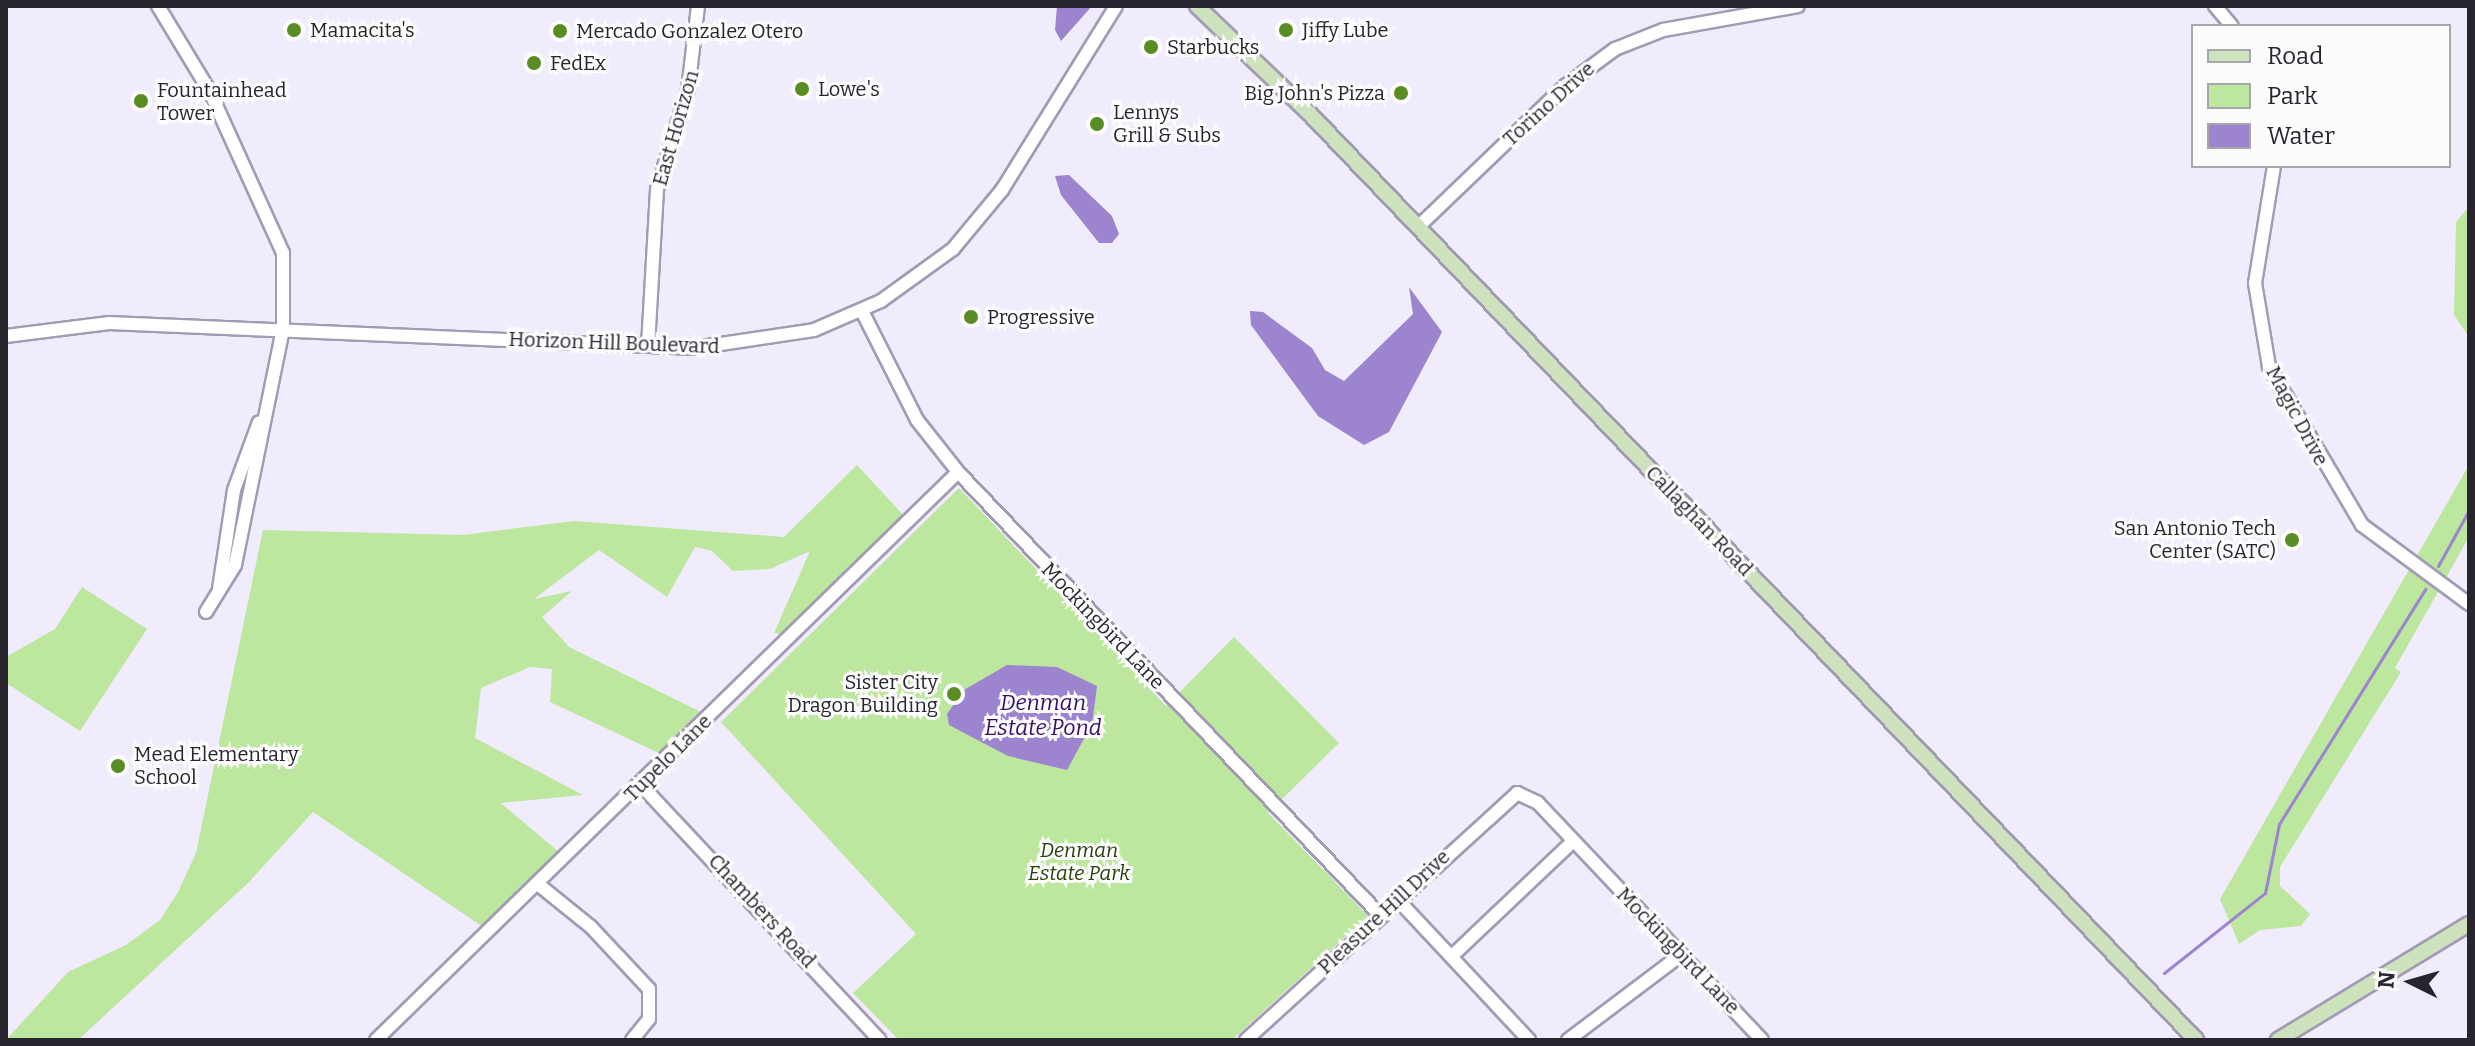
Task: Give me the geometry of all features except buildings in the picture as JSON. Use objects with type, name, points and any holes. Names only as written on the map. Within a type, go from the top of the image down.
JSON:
[{"type":"main road","name":"Callaghan Road","points":[[1197,6],[1418,227],[2196,1040]]},
{"type":"main road","points":[[2278,1040],[2469,924]]},
{"type":"street","points":[[158,6],[273,222],[283,253],[283,329],[227,528],[219,591]]},
{"type":"street","name":"East Horizon","points":[[648,346],[657,189],[688,90],[698,6]]},
{"type":"street","name":"Horizon Hill Boulevard","points":[[6,336],[109,323],[648,346],[749,345],[862,311],[926,273],[977,222],[1116,6]]},
{"type":"street","name":"Torino Drive","points":[[1418,227],[1565,86],[1615,49],[1663,30],[1798,6]]},
{"type":"street","points":[[2215,6],[2230,24]]},
{"type":"street","name":"Magic Drive","points":[[2274,168],[2255,283],[2269,367],[2362,525],[2469,604]]},
{"type":"street","name":"Mockingbird Lane","points":[[862,311],[917,420],[958,472],[1380,915]]},
{"type":"street","points":[[206,612],[219,591],[242,531],[259,422]]},
{"type":"street","name":"Tupelo Lane","points":[[376,1040],[539,885],[958,472]]},
{"type":"street","points":[[227,528],[242,531]]},
{"type":"street","name":"Chambers Road","points":[[641,785],[880,1040]]},
{"type":"street","name":"Mockingbird Lane","points":[[1526,795],[1762,1040]]},
{"type":"street","name":"Pleasure Hill Drive","points":[[1246,1040],[1500,802],[1526,795]]},
{"type":"street","points":[[1452,956],[1573,841]]},
{"type":"street","points":[[539,885],[591,927],[649,989],[649,1019],[632,1040]]},
{"type":"street","points":[[1398,900],[1529,1040]]},
{"type":"street","points":[[1568,1040],[1681,955]]},
{"type":"green space","points":[[2469,207],[2469,337],[2454,315],[2456,222]]},
{"type":"green space","points":[[857,465],[906,518],[786,635],[774,633],[810,551],[770,569],[733,571],[712,551],[695,547],[667,597],[599,550],[534,599],[572,591],[542,617],[569,647],[703,713],[661,754],[550,702],[552,669],[530,667],[481,688],[475,738],[583,795],[501,803],[560,853],[483,927],[313,812],[248,883],[78,1040],[6,1040],[68,972],[126,945],[160,920],[178,892],[196,853],[263,530],[463,535],[574,521],[784,537]]},
{"type":"green space","points":[[2469,465],[2469,537],[2395,668],[2401,672],[2280,867],[2280,886],[2310,914],[2301,926],[2260,930],[2239,944],[2220,899]]},
{"type":"green space","name":"Denman Estate Park","points":[[959,488],[1166,706],[1234,637],[1339,743],[1268,813],[1368,916],[1232,1040],[899,1040],[853,993],[916,934],[721,722]]},
{"type":"green space","points":[[82,587],[147,629],[80,731],[6,683],[6,657],[55,629]]},
{"type":"water","points":[[1057,6],[1092,6],[1061,41],[1055,30]]},
{"type":"water","points":[[1069,175],[1112,216],[1119,234],[1112,243],[1099,243],[1061,195],[1055,176]]},
{"type":"water","points":[[1409,287],[1442,332],[1389,432],[1364,445],[1318,416],[1251,325],[1250,311],[1263,312],[1312,348],[1325,370],[1344,381],[1413,314]]},
{"type":"water","name":"Denman Estate Pond","points":[[1007,665],[1057,667],[1097,686],[1092,724],[1067,770],[1008,756],[949,725],[947,714],[964,690]]},
{"type":"waterway","points":[[2438,566],[2469,510]]},
{"type":"waterway","points":[[2164,973],[2265,893],[2279,824],[2425,589]]},
{"type":"place","name":"Mamacita's","points":[[294,30]]},
{"type":"place","name":"Jiffy Lube","points":[[1286,30]]},
{"type":"place","name":"Mercado Gonzalez Otero","points":[[560,31]]},
{"type":"place","name":"Starbucks","points":[[1151,47]]},
{"type":"place","name":"FedEx","points":[[534,63]]},
{"type":"place","name":"Lowe's","points":[[802,89]]},
{"type":"place","name":"Big John's Pizza","points":[[1401,93]]},
{"type":"place","name":"Fountainhead Tower","points":[[141,101]]},
{"type":"place","name":"Lennys Grill & Subs","points":[[1097,124]]},
{"type":"place","name":"Progressive","points":[[971,317]]},
{"type":"place","name":"San Antonio Tech Center (SATC)","points":[[2292,540]]},
{"type":"place","name":"Sister City Dragon Building","points":[[954,694]]},
{"type":"place","name":"Mead Elementary School","points":[[118,766]]}]
